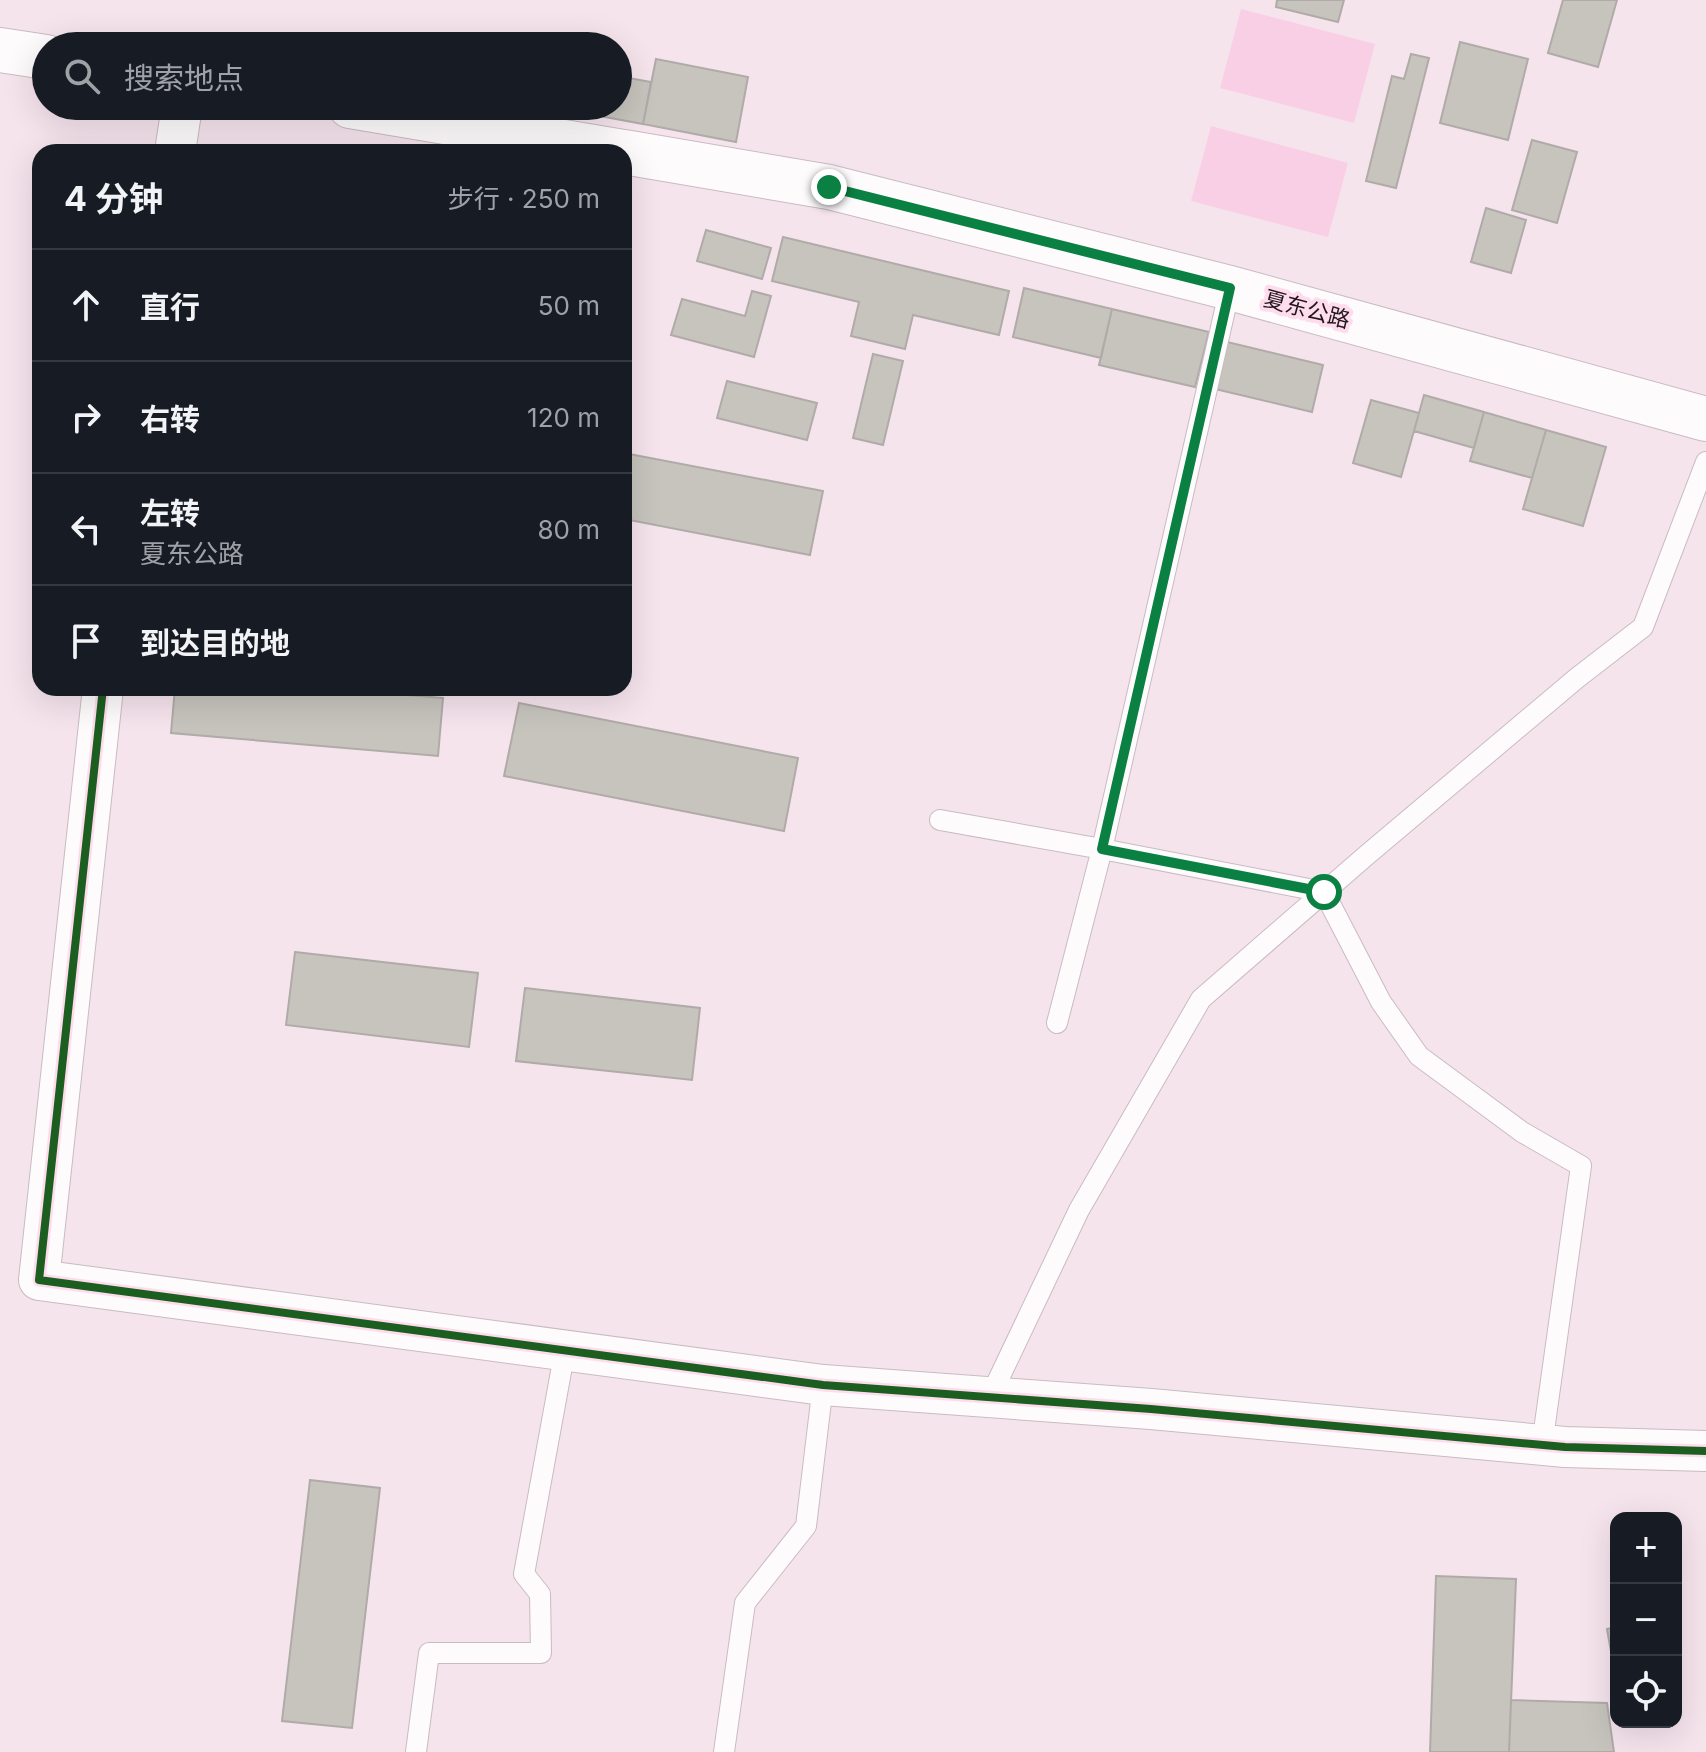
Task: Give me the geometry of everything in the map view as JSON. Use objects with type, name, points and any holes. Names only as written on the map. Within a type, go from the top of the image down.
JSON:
[{"type":"main road","points":[[0,50],[32,55]]},
{"type":"main road","name":"夏东公路","points":[[433,120],[576,144]]},
{"type":"main road","name":"夏东公路","points":[[632,154],[829,187],[1230,288],[1706,419]]},
{"type":"street","points":[[176,144],[180,120]]},
{"type":"street","points":[[102,696],[39,1280],[823,1385],[1151,1409],[1542,1445],[1706,1451]]},
{"type":"lane","points":[[1057,1023],[1102,849],[1230,288]]},
{"type":"lane","points":[[990,1397],[1079,1210],[1201,999],[1577,678],[1643,627],[1706,462]]},
{"type":"lane","points":[[940,820],[1324,892]]},
{"type":"lane","points":[[1324,892],[1381,1002],[1419,1056],[1522,1132],[1581,1166],[1542,1445]]},
{"type":"lane","points":[[416,1752],[429,1653],[541,1653],[540,1594],[524,1574],[565,1350]]},
{"type":"lane","points":[[724,1752],[745,1603],[806,1526],[823,1385]]},
{"type":"shaded area","points":[[1241,9],[1375,44],[1354,123],[1220,88]]},
{"type":"shaded area","points":[[1211,126],[1348,163],[1328,237],[1191,201]]},
{"type":"building","points":[[1277,0],[1344,0],[1338,22],[1276,7]]},
{"type":"building","points":[[1563,0],[1617,0],[1598,67],[1548,53]]},
{"type":"building","points":[[1460,42],[1528,59],[1508,140],[1440,123]]},
{"type":"building","points":[[1411,54],[1429,58],[1396,188],[1366,181],[1392,76],[1404,79]]},
{"type":"building","points":[[656,59],[748,77],[736,142],[643,124]]},
{"type":"building","points":[[632,79],[651,82],[643,124],[621,120],[632,120]]},
{"type":"building","points":[[1532,140],[1577,152],[1557,223],[1512,210]]},
{"type":"building","points":[[1486,208],[1526,220],[1511,273],[1471,262]]},
{"type":"building","points":[[706,230],[771,248],[762,279],[697,261]]},
{"type":"building","points":[[783,237],[1009,291],[999,335],[913,315],[905,349],[851,336],[859,302],[772,281]]},
{"type":"building","points":[[1024,288],[1112,309],[1101,358],[1013,337]]},
{"type":"building","points":[[752,291],[771,296],[754,357],[671,335],[682,299],[745,316]]},
{"type":"building","points":[[1112,309],[1209,332],[1195,387],[1099,365]]},
{"type":"building","points":[[1223,341],[1323,365],[1312,412],[1211,388]]},
{"type":"building","points":[[873,354],[903,361],[883,445],[853,438]]},
{"type":"building","points":[[727,381],[817,403],[807,440],[717,418]]},
{"type":"building","points":[[1424,395],[1484,412],[1474,448],[1414,431]]},
{"type":"building","points":[[1371,400],[1419,413],[1401,477],[1353,463]]},
{"type":"building","points":[[1484,412],[1546,430],[1532,478],[1470,461]]},
{"type":"building","points":[[1546,430],[1606,447],[1583,526],[1523,509]]},
{"type":"building","points":[[632,455],[823,491],[810,555],[632,521]]},
{"type":"building","points":[[174,696],[443,698],[438,756],[171,733]]},
{"type":"building","points":[[519,703],[798,758],[784,831],[504,776]]},
{"type":"building","points":[[295,952],[478,973],[469,1047],[286,1025]]},
{"type":"building","points":[[525,988],[700,1008],[692,1080],[516,1061]]},
{"type":"building","points":[[310,1480],[380,1488],[352,1728],[282,1721]]},
{"type":"building","points":[[1436,1576],[1516,1579],[1509,1752],[1430,1752]]},
{"type":"building","points":[[1511,1700],[1607,1703],[1614,1752],[1509,1752]]},
{"type":"cycle path","points":[[102,696],[39,1280],[823,1385],[1151,1409],[1565,1447],[1706,1451]]},
{"type":"route","points":[[829,187],[1230,288],[1102,849],[1324,892]]}]
